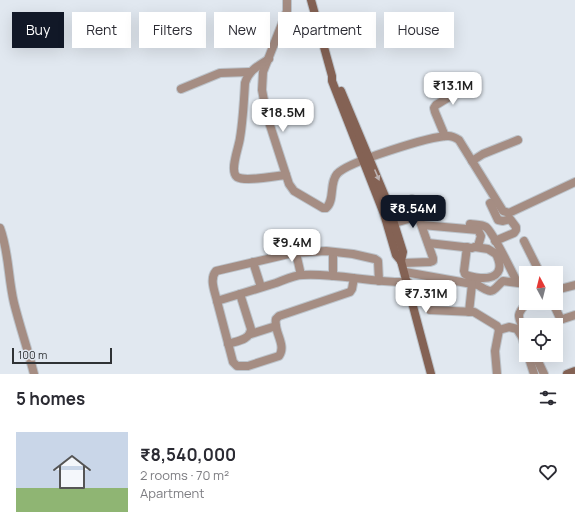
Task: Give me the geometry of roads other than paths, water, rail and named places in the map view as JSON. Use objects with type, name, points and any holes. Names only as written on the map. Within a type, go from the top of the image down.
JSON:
[{"type":"street","points":[[287,0],[287,11],[263,72],[262,90],[267,116],[290,187],[294,191],[323,208],[326,208],[330,204],[334,179],[341,170],[366,159],[398,148],[445,136],[450,136],[459,140],[503,211],[509,212],[575,182]]},
{"type":"street","points":[[311,0],[332,76],[332,81],[384,202],[395,223],[403,252],[402,262],[431,374]]},
{"type":"street","points":[[181,90],[220,73],[249,72],[269,59]]},
{"type":"street","points":[[249,72],[245,83],[240,138],[233,168],[234,173],[237,177],[245,179],[286,175]]},
{"type":"street","points":[[445,136],[434,108],[436,105],[477,80]]},
{"type":"street","points":[[472,161],[483,154],[518,140]]},
{"type":"street","points":[[402,262],[433,261],[412,199]]},
{"type":"street","points":[[384,202],[396,255],[402,262]]},
{"type":"street","points":[[490,203],[498,220],[503,221],[510,219],[516,227],[514,233],[495,241]]},
{"type":"street","points":[[395,223],[418,216]]},
{"type":"street","points":[[470,224],[487,228],[517,282]]},
{"type":"street","points":[[422,225],[478,230],[481,240],[478,246],[471,247]]},
{"type":"street","points":[[0,228],[7,250],[9,276],[14,303],[34,374]]},
{"type":"street","points":[[524,240],[537,266]]},
{"type":"street","points":[[428,243],[471,247],[488,249],[496,254],[500,266],[496,275],[492,278],[487,278],[472,277],[465,274],[464,271],[471,247]]},
{"type":"street","points":[[332,276],[333,252]]},
{"type":"street","points":[[354,278],[350,292],[279,316],[276,319],[276,326],[282,349],[279,356],[248,366],[237,366],[233,362],[212,279],[213,274],[216,271],[286,254],[333,252],[353,254],[375,259],[378,261],[379,282]]},
{"type":"street","points":[[296,253],[301,275]]},
{"type":"street","points":[[253,262],[261,287]]},
{"type":"street","points":[[405,272],[478,285],[487,291],[494,290],[503,281],[517,282]]},
{"type":"street","points":[[217,301],[301,275],[332,276],[379,282],[408,282]]},
{"type":"street","points":[[469,312],[472,284]]},
{"type":"street","points":[[563,288],[575,285]]},
{"type":"street","points":[[240,294],[251,329],[251,334]]},
{"type":"street","points":[[430,310],[474,312],[496,326],[499,330],[496,350],[497,374]]},
{"type":"street","points":[[556,310],[560,318],[563,319],[575,315]]},
{"type":"street","points":[[228,344],[248,338],[251,334],[276,326]]},
{"type":"street","points":[[499,330],[509,326],[517,329],[519,332]]},
{"type":"street","points":[[530,362],[534,374]]},
{"type":"street","points":[[538,362],[544,374]]},
{"type":"street","points":[[567,374],[575,370]]}]
